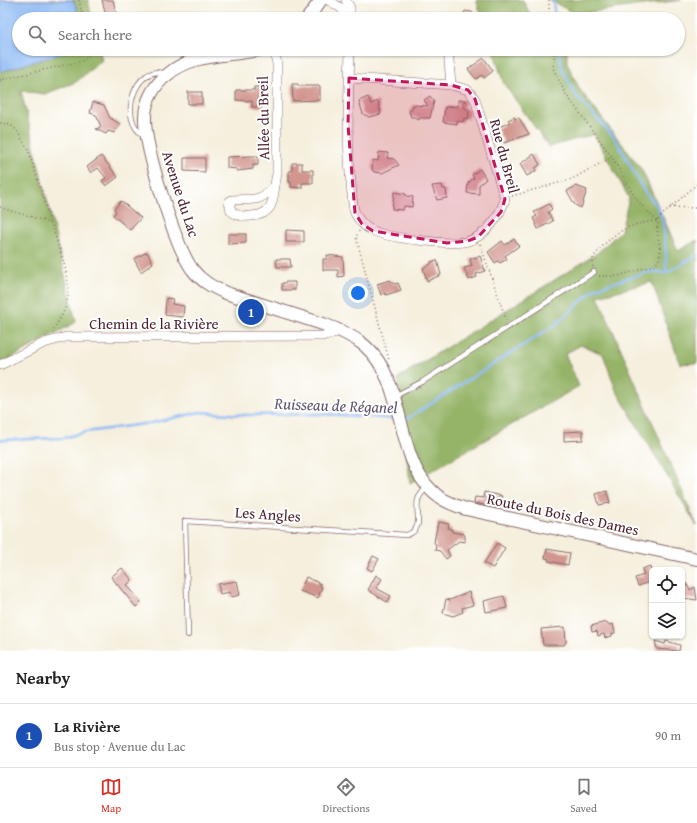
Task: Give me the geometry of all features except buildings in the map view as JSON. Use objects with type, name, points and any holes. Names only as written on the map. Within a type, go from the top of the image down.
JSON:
[{"type":"street","points":[[306,12],[314,0]]},
{"type":"street","points":[[312,12],[321,0]]},
{"type":"street","points":[[328,0],[341,8],[344,12]]},
{"type":"street","points":[[345,1],[350,8],[350,12]]},
{"type":"street","name":"Avenue du Lac","points":[[214,56],[200,58],[176,68],[166,75],[153,92],[146,108],[145,122],[147,137],[170,218],[187,261],[198,276],[213,288],[337,330],[356,339],[370,352],[385,374],[394,396],[414,462],[422,481],[427,487]]},
{"type":"street","name":"Allée du Breil","points":[[274,187],[264,196],[253,200],[232,200],[229,202],[231,211],[236,215],[247,217],[260,216],[269,210],[274,199],[274,187],[278,174],[275,56]]},
{"type":"street","points":[[350,56],[349,161],[352,201],[355,213],[362,224]]},
{"type":"street","points":[[449,56],[451,85]]},
{"type":"street","name":"Rue du Breil","points":[[349,78],[451,85],[468,90],[475,99],[504,199],[501,212],[478,236],[468,241],[447,243],[373,231],[362,224]]},
{"type":"street","name":"Chemin de la Rivière","points":[[0,365],[51,340],[66,337],[322,336],[334,333],[337,330]]},
{"type":"street","name":"Route du Bois des Dames","points":[[427,487],[440,498],[466,509],[697,559]]},
{"type":"lane","points":[[147,137],[142,135],[132,118],[130,105],[132,94],[136,87],[149,76],[161,73],[166,75]]},
{"type":"lane","points":[[394,396],[422,382],[594,272]]},
{"type":"lane","name":"Les Angles","points":[[188,635],[186,520],[407,535],[414,532],[417,528],[418,500],[427,487]]},
{"type":"path","points":[[79,0],[82,12]]},
{"type":"path","points":[[549,0],[549,12]]},
{"type":"path","points":[[0,80],[82,61],[88,56]]},
{"type":"path","points":[[554,56],[554,68],[565,93],[612,157],[637,200],[657,221]]},
{"type":"path","points":[[0,123],[10,124],[16,128],[22,141],[28,149],[49,215],[49,223]]},
{"type":"path","points":[[504,199],[520,193],[572,179],[612,157]]},
{"type":"path","points":[[657,221],[638,223],[613,235],[593,258],[594,272],[601,277],[618,276],[655,265],[659,261],[660,253],[656,229],[657,221],[670,207],[697,184]]},
{"type":"path","points":[[670,207],[697,208]]},
{"type":"path","points":[[0,208],[52,225],[67,280],[68,296],[60,320],[52,333],[51,340]]},
{"type":"path","points":[[362,224],[356,237],[390,364]]},
{"type":"path","points":[[478,236],[509,326]]},
{"type":"highlighted area","points":[[349,78],[451,85],[468,90],[475,99],[505,199],[501,212],[478,237],[468,241],[447,243],[373,231],[362,224],[355,213],[348,125]]},
{"type":"green space","points":[[0,0],[88,0],[91,12],[12,12],[12,56],[101,56],[102,60],[76,82],[45,94],[21,91],[76,322],[0,364]]},
{"type":"green space","points":[[476,0],[523,0],[529,12],[480,12]]},
{"type":"green space","points":[[549,0],[681,0],[591,12],[572,12]]},
{"type":"green space","points":[[495,56],[567,56],[567,63],[580,90],[642,170],[678,251],[697,240],[697,363],[680,364],[652,282],[598,296],[697,526],[616,390],[603,354],[581,345],[565,354],[579,386],[410,483],[398,378],[596,254],[621,231],[629,198],[594,134],[549,147],[504,84]]},
{"type":"water","points":[[0,0],[73,0],[77,12],[12,12],[12,56],[54,56],[0,72]]},
{"type":"waterway","points":[[553,0],[554,12]]},
{"type":"waterway","points":[[560,56],[562,68],[576,96],[615,138],[644,191],[658,207],[663,222],[666,273]]},
{"type":"waterway","name":"Ruisseau de Réganel","points":[[405,420],[555,325],[596,288],[652,271],[666,273],[697,255]]},
{"type":"waterway","name":"Ruisseau de Réganel","points":[[0,440],[63,438],[86,432],[151,423],[200,412],[244,415],[324,414],[396,419]]},
{"type":"place","name":"La Rivière","points":[[251,312]]}]
